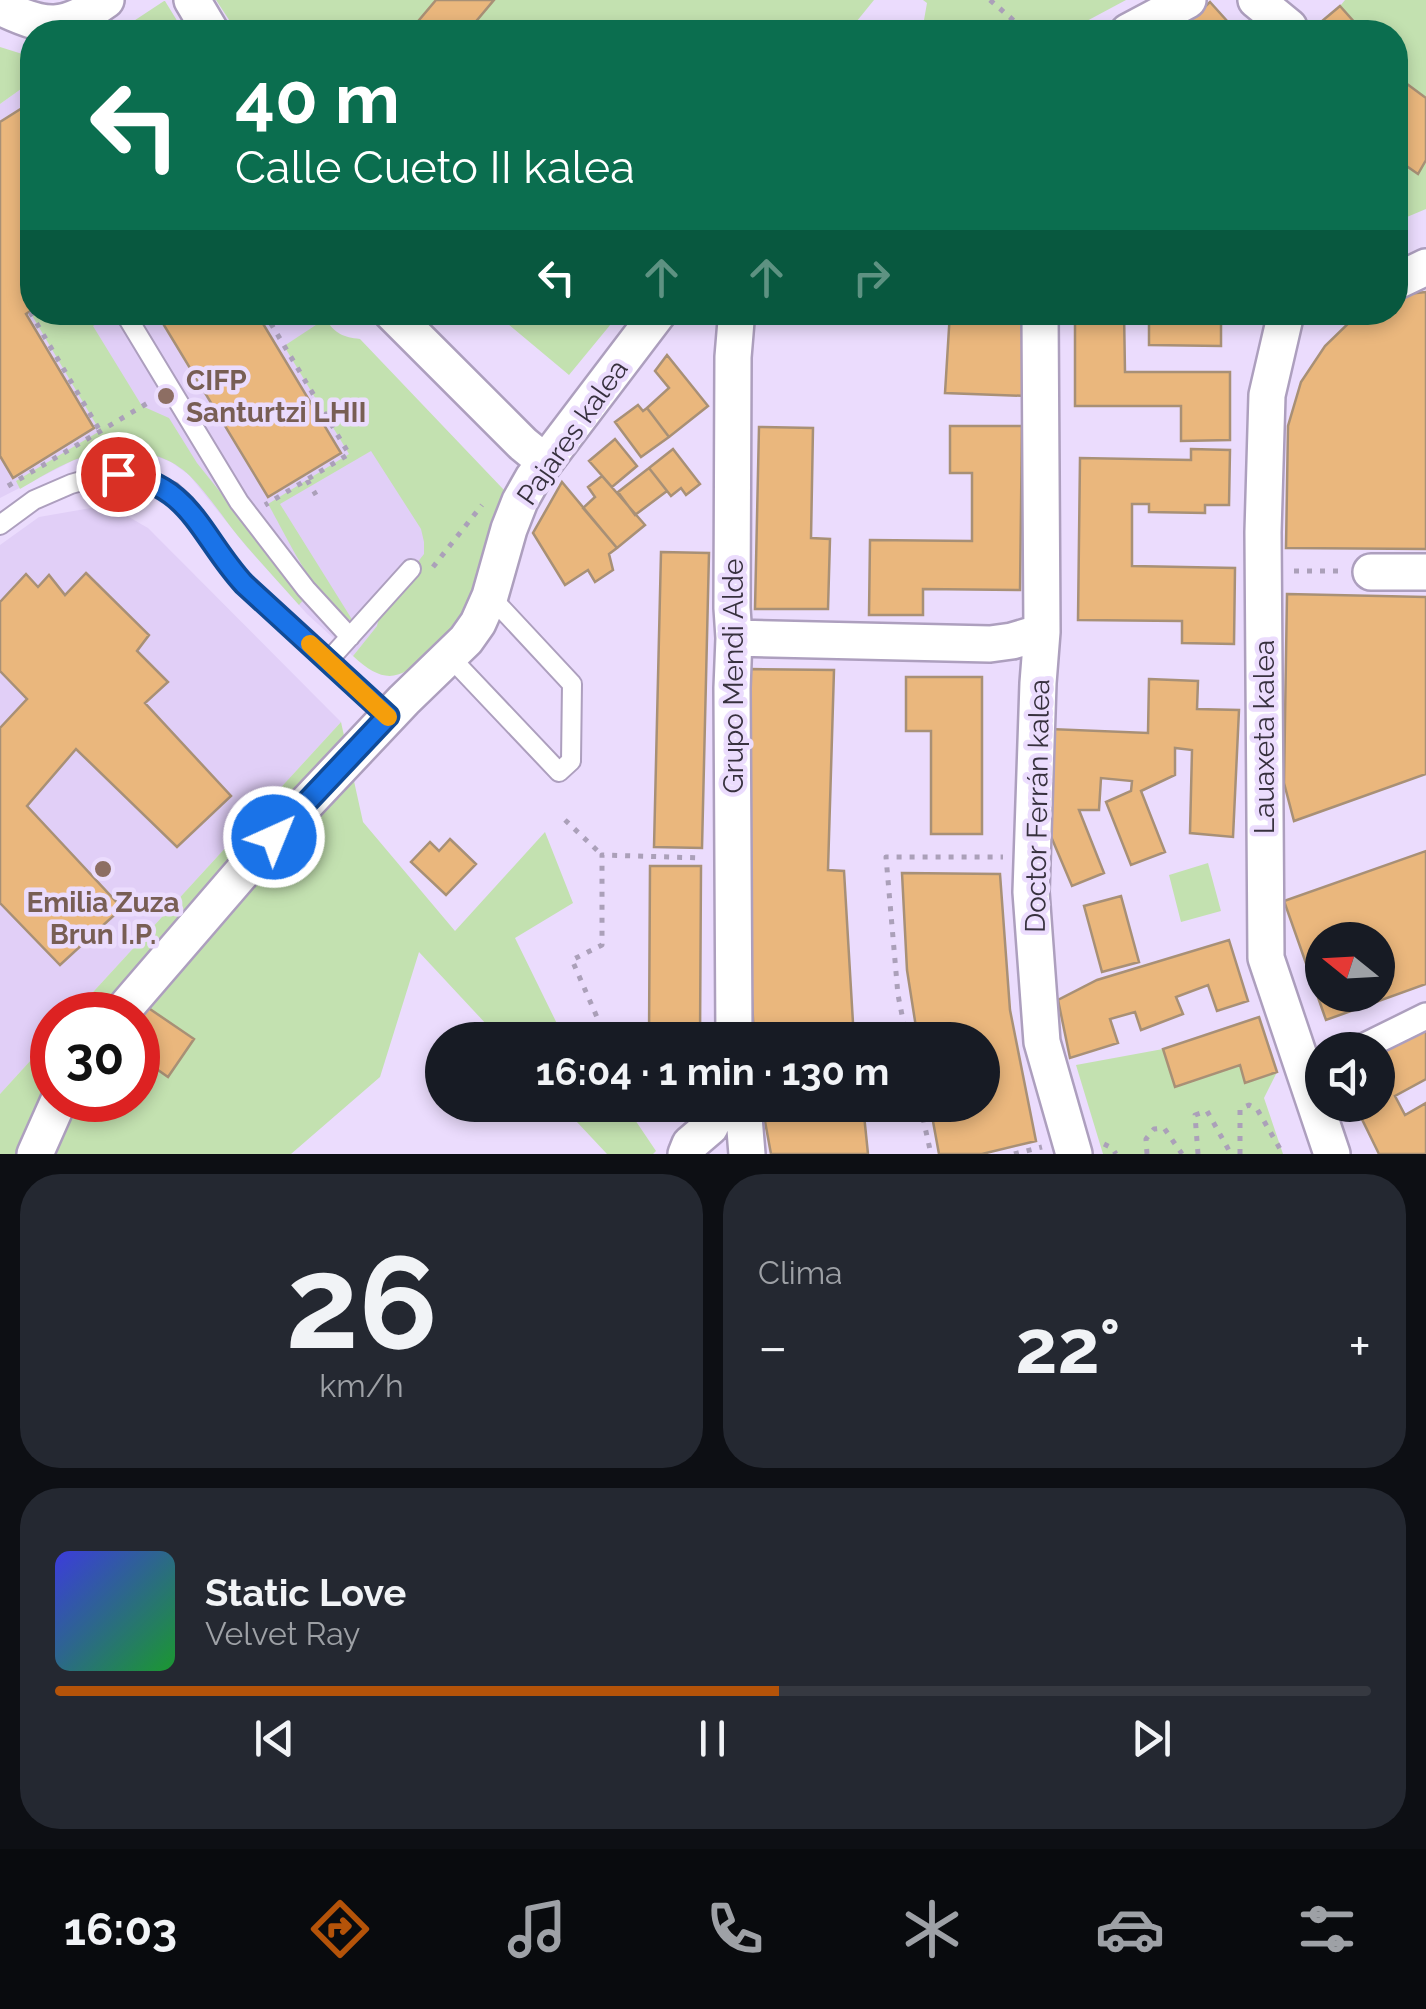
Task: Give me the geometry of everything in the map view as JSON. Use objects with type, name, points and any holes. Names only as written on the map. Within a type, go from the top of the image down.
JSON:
[{"type":"street","points":[[73,20],[106,0]]},
{"type":"street","points":[[1150,20],[1188,0]]},
{"type":"street","points":[[1256,0],[1280,20]]},
{"type":"street","points":[[0,7],[29,20]]},
{"type":"street","points":[[404,325],[544,462]]},
{"type":"street","name":"Pajares kalea","points":[[140,992],[251,862],[388,716],[450,657],[478,623],[520,500],[544,462],[649,325]]},
{"type":"street","name":"Grupo Mendi Alde","points":[[734,1022],[732,608],[736,325]]},
{"type":"street","name":"Doctor Ferrán kalea","points":[[1040,325],[1042,632],[1031,892],[1042,1042],[1074,1147]]},
{"type":"street","name":"Lauaxeta kalea","points":[[1283,325],[1267,395],[1263,570],[1266,958],[1332,1154]]},
{"type":"street","points":[[1371,572],[1426,572]]},
{"type":"street","points":[[734,638],[990,644],[1042,632]]},
{"type":"street","points":[[1390,1032],[1426,1016]]},
{"type":"street","points":[[34,1154],[49,1122]]},
{"type":"street","points":[[686,1154],[690,1144],[712,1122]]},
{"type":"street","points":[[744,1122],[747,1154]]},
{"type":"lane","points":[[132,325],[238,502],[306,589],[350,637]]},
{"type":"lane","points":[[0,525],[34,500],[92,478],[118,474],[155,483],[185,504],[228,566],[388,716]]},
{"type":"lane","points":[[328,661],[410,569]]},
{"type":"lane","points":[[450,657],[559,772],[571,761],[572,684],[490,596]]},
{"type":"path","points":[[990,0],[1013,20]]},
{"type":"path","points":[[38,325],[100,431]]},
{"type":"path","points":[[263,506],[349,454],[274,325]]},
{"type":"path","points":[[8,486],[170,389]]},
{"type":"path","points":[[307,480],[316,496]]},
{"type":"path","points":[[430,570],[491,494]]},
{"type":"path","points":[[1263,570],[1371,572]]},
{"type":"path","points":[[565,820],[602,855],[706,858]]},
{"type":"path","points":[[599,1022],[572,960],[602,945],[602,855]]},
{"type":"path","points":[[903,1022],[886,856],[1032,857]]},
{"type":"path","points":[[1240,1154],[1240,1109],[1248,1105],[1257,1109],[1283,1154]]},
{"type":"path","points":[[1198,1154],[1195,1116],[1207,1110],[1231,1154]]},
{"type":"path","points":[[924,1122],[932,1154]]},
{"type":"path","points":[[1146,1154],[1146,1139],[1154,1128],[1164,1128],[1182,1154]]},
{"type":"path","points":[[1014,1154],[1074,1147],[1112,1148],[1116,1154]]},
{"type":"shaded area","name":"CIFP Santurtzi LHII","points":[[20,90],[20,325],[317,325],[291,342],[453,532],[353,656],[307,614],[189,475],[171,462],[148,453],[101,453],[74,460],[0,498],[0,104]]},
{"type":"shaded area","name":"Emilia Zuza Brun I.P.","points":[[108,505],[148,528],[341,722],[93,992],[30,992],[30,1061],[0,1094],[0,545],[39,517]]},
{"type":"green space","points":[[216,0],[874,0],[858,20],[229,20]]},
{"type":"green space","points":[[923,0],[1126,0],[1089,20],[924,20],[927,3]]},
{"type":"green space","points":[[1345,0],[1426,0],[1426,209],[1408,217],[1408,20],[1351,20],[1340,6]]},
{"type":"green space","points":[[164,1],[177,20],[135,20]]},
{"type":"green space","points":[[0,47],[20,53],[20,90],[0,104]]},
{"type":"green space","points":[[38,325],[94,325],[142,406],[169,418],[197,463],[305,598],[299,605],[196,483],[164,459],[119,451],[88,455],[20,489],[16,481],[100,431]]},
{"type":"green space","points":[[316,325],[330,325],[340,334],[360,339],[504,490],[462,615],[426,656],[398,675],[381,675],[353,656],[377,626],[381,609],[424,554],[421,529],[371,451],[280,504],[353,621],[341,615],[317,588],[268,504],[349,454],[284,346]]},
{"type":"green space","points":[[509,325],[610,325],[569,375]]},
{"type":"green space","points":[[341,722],[363,822],[455,931],[545,832],[573,903],[515,938],[556,1022],[484,1022],[419,952],[380,1077],[291,1154],[0,1154],[0,1094],[30,1061],[30,1122],[160,1122],[160,992],[93,992]]},
{"type":"green space","points":[[1208,863],[1221,911],[1181,922],[1169,875]]},
{"type":"green space","points":[[1163,1049],[1175,1087],[1240,1065],[1246,1083],[1277,1072],[1264,1098],[1283,1154],[1103,1154],[1076,1065]]},
{"type":"green space","points":[[577,1122],[636,1122],[656,1151],[653,1154],[607,1154]]},
{"type":"building","points":[[436,0],[494,0],[477,20],[419,20]]},
{"type":"building","points":[[1210,2],[1226,20],[1190,20]]},
{"type":"building","points":[[1340,6],[1352,20],[1323,20]]},
{"type":"building","points":[[1408,85],[1426,98],[1426,160],[1418,174],[1408,167]]},
{"type":"building","points":[[20,109],[20,325],[33,325],[94,428],[13,478],[0,456],[0,122]]},
{"type":"building","points":[[1426,292],[1426,549],[1286,548],[1288,426],[1301,382],[1325,346],[1347,325],[1408,325],[1408,294]]},
{"type":"building","points":[[164,325],[264,325],[341,453],[268,497]]},
{"type":"building","points":[[949,325],[1030,325],[1027,396],[945,393]]},
{"type":"building","points":[[1075,325],[1124,325],[1125,372],[1230,372],[1230,440],[1181,441],[1181,406],[1075,406]]},
{"type":"building","points":[[1149,325],[1221,325],[1221,346],[1149,345]]},
{"type":"building","points":[[667,355],[708,406],[669,437],[647,408],[669,388],[655,371]]},
{"type":"building","points":[[638,405],[643,411],[647,408],[669,437],[641,457],[615,422]]},
{"type":"building","points":[[950,426],[1022,426],[1020,590],[923,589],[923,615],[869,615],[870,540],[972,541],[972,473],[950,473]]},
{"type":"building","points":[[759,427],[813,428],[811,538],[830,539],[828,609],[755,609]]},
{"type":"building","points":[[615,439],[637,466],[612,487],[589,461]]},
{"type":"building","points":[[673,449],[700,484],[686,495],[681,488],[671,496],[649,468]]},
{"type":"building","points":[[1191,449],[1230,450],[1229,505],[1205,505],[1205,513],[1149,512],[1149,504],[1132,504],[1132,566],[1235,568],[1234,644],[1182,643],[1182,621],[1078,620],[1080,458],[1191,460]]},
{"type":"building","points":[[649,468],[667,491],[635,515],[618,492]]},
{"type":"building","points":[[602,476],[645,525],[617,548],[583,508],[595,497],[588,487]]},
{"type":"building","points":[[562,482],[617,548],[609,554],[613,570],[595,582],[588,570],[565,585],[533,533]]},
{"type":"building","points":[[661,552],[709,553],[702,848],[654,847]]},
{"type":"building","points":[[86,573],[149,635],[137,651],[168,682],[145,703],[231,796],[177,847],[76,749],[27,806],[122,908],[60,965],[0,903],[0,728],[27,699],[0,671],[0,602],[26,574],[38,587],[49,575],[65,595]]},
{"type":"building","points":[[1287,594],[1426,597],[1426,774],[1294,821],[1284,783]]},
{"type":"building","points":[[750,669],[834,670],[828,870],[844,871],[853,1022],[753,1022],[749,938]]},
{"type":"building","points":[[906,677],[982,677],[982,834],[931,834],[931,731],[906,731]]},
{"type":"building","points":[[1149,679],[1198,681],[1197,709],[1239,710],[1233,837],[1190,833],[1192,750],[1175,748],[1175,775],[1141,791],[1165,852],[1131,865],[1106,802],[1131,791],[1132,781],[1101,778],[1099,810],[1079,810],[1104,873],[1072,886],[1044,820],[1050,729],[1148,733]]},
{"type":"building","points":[[450,839],[476,864],[446,895],[411,862],[430,842],[439,851]]},
{"type":"building","points":[[1426,851],[1426,984],[1395,995],[1395,922],[1305,922],[1305,960],[1284,901]]},
{"type":"building","points":[[650,866],[701,866],[700,1022],[649,1022]]},
{"type":"building","points":[[902,873],[1000,874],[1010,1010],[1036,1141],[982,1154],[939,1154],[933,1122],[1000,1122],[1000,1022],[915,1022],[907,970]]},
{"type":"building","points":[[1121,896],[1139,962],[1102,972],[1084,906]]},
{"type":"building","points":[[1229,940],[1248,1001],[1217,1011],[1208,985],[1176,997],[1183,1014],[1141,1030],[1135,1012],[1110,1019],[1118,1043],[1070,1058],[1058,1000],[1097,980]]},
{"type":"building","points":[[1323,1012],[1348,1012],[1326,1020]]},
{"type":"building","points":[[160,1016],[194,1039],[168,1077],[160,1071]]},
{"type":"building","points":[[1259,1017],[1277,1072],[1245,1083],[1240,1065],[1175,1087],[1163,1049]]},
{"type":"building","points":[[1426,1026],[1426,1079],[1395,1096],[1395,1044]]},
{"type":"building","points":[[1395,1096],[1405,1115],[1426,1103],[1426,1154],[1379,1154],[1363,1122],[1395,1122]]},
{"type":"building","points":[[765,1122],[865,1122],[868,1154],[771,1154]]},
{"type":"slow traffic","points":[[310,644],[388,717]]},
{"type":"place","name":"CIFP Santurtzi LHII","points":[[166,396]]},
{"type":"place","name":"Emilia Zuza Brun I.P.","points":[[103,869]]},
{"type":"route","points":[[118,474],[138,476],[172,492],[244,584],[388,716],[274,837]]}]
